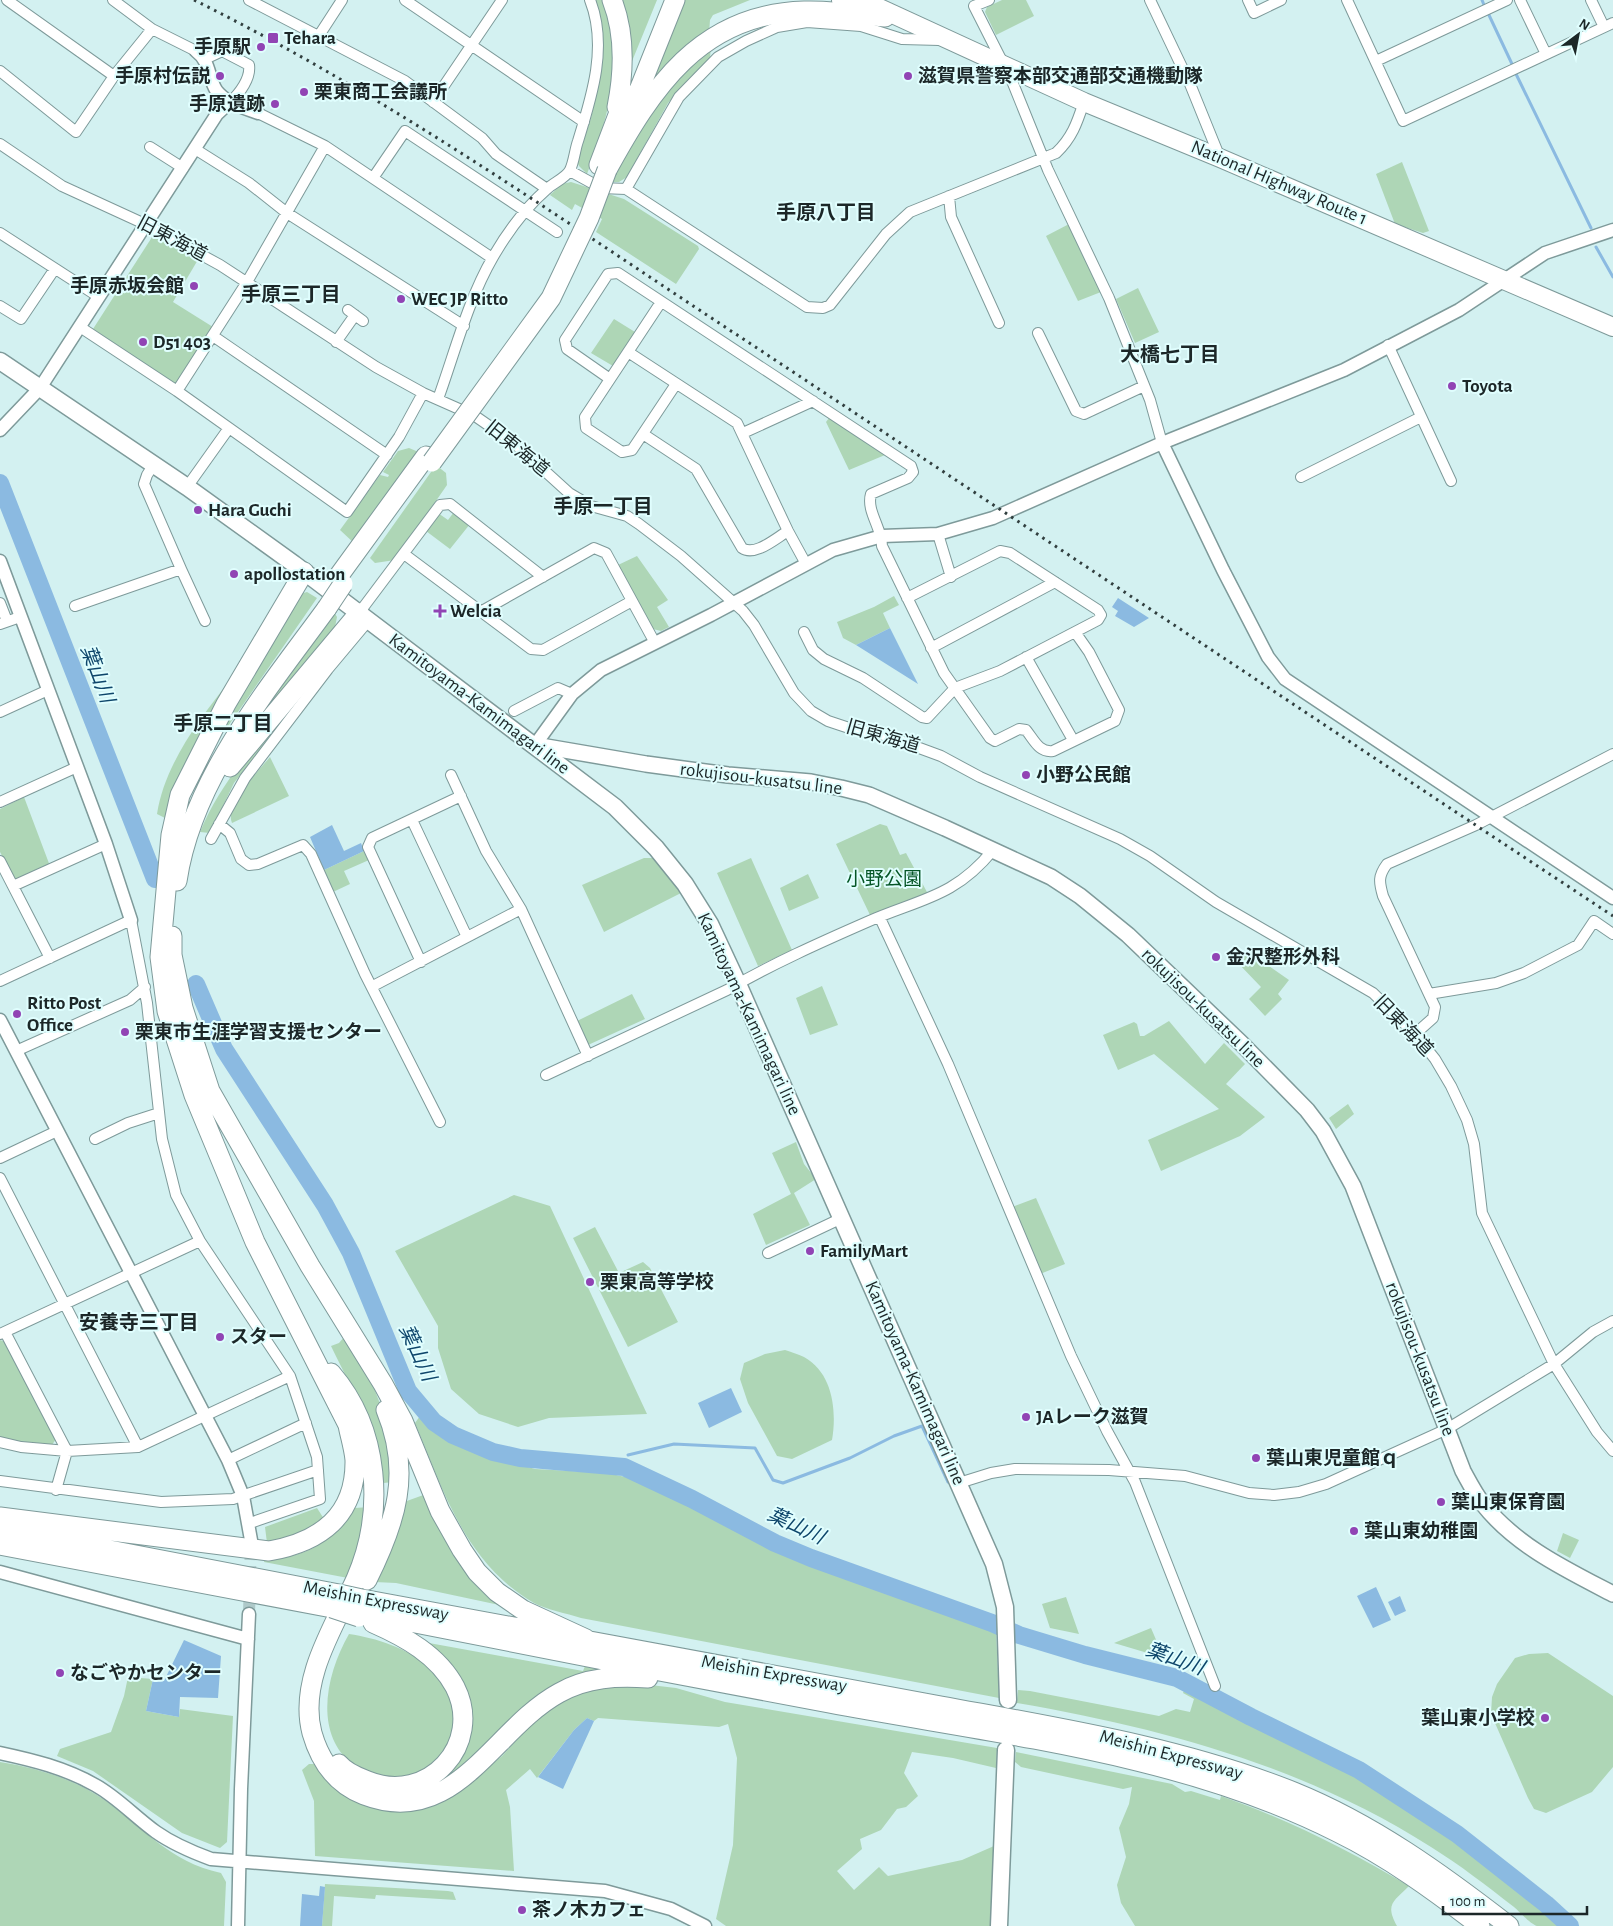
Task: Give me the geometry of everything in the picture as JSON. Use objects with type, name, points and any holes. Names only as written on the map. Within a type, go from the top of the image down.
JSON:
[{"type":"highway","points":[[586,1640],[523,1610],[497,1592],[477,1572],[462,1550],[440,1511],[403,1421],[383,1384],[357,1345],[210,1091],[183,1008],[172,955],[171,920],[178,877],[198,812],[216,768],[339,583],[429,459],[551,298],[589,218],[613,123],[622,63],[619,25],[612,0]]},
{"type":"highway","points":[[613,123],[662,0]]},
{"type":"highway","points":[[603,167],[675,0]]},
{"type":"highway","name":"National Highway Route 1","points":[[841,0],[945,40]]},
{"type":"highway","name":"National Highway Route 1","points":[[862,0],[945,40],[1084,102],[1220,158],[1613,327]]},
{"type":"highway","points":[[603,167],[660,84],[691,53],[713,38],[742,24],[783,13],[826,11],[884,17]]},
{"type":"highway","points":[[0,1517],[269,1551],[294,1546],[322,1532],[336,1520],[348,1500],[355,1458],[348,1425],[280,1294],[232,1191],[174,1037],[167,1011],[160,957],[164,898],[174,817],[180,795],[190,771],[226,704],[304,572]]},
{"type":"highway","points":[[170,861],[191,802],[211,762],[242,710],[323,606]]},
{"type":"highway","points":[[198,812],[238,755],[364,617]]},
{"type":"highway","points":[[308,1345],[340,1384],[355,1408],[367,1438],[375,1485],[373,1512],[364,1557],[317,1667],[310,1709],[312,1732],[319,1753],[329,1770],[343,1783],[358,1792],[377,1800],[397,1803],[417,1800],[436,1794],[455,1784],[473,1770],[537,1708],[558,1693],[579,1684],[604,1677],[648,1678],[944,1724]]},
{"type":"highway","points":[[357,1345],[392,1424],[398,1457],[399,1487],[396,1510],[328,1670],[320,1713],[324,1737],[333,1757],[342,1768],[376,1785],[399,1788],[418,1784],[432,1776],[447,1763],[456,1746],[462,1726],[461,1706],[455,1688],[440,1668],[416,1645],[360,1609]]},
{"type":"highway","name":"Meishin Expressway","points":[[0,1529],[336,1601],[360,1609],[1070,1747],[1133,1761],[1216,1784],[1288,1809],[1337,1832],[1392,1863],[1480,1926]]},
{"type":"highway","name":"Meishin Expressway","points":[[0,1545],[336,1601]]},
{"type":"highway","name":"Meishin Expressway","points":[[360,1609],[586,1640],[1071,1729],[1138,1744],[1246,1775],[1294,1792],[1345,1816],[1401,1848],[1455,1884],[1509,1926]]},
{"type":"main road","name":"Kamitoyama-Kamimagari line","points":[[0,361],[188,487],[535,745],[615,807],[656,848],[685,884],[710,924],[738,984],[994,1564],[1005,1607],[1008,1641],[1008,1700]]},
{"type":"main road","name":"rokujisou-kusatsu line","points":[[535,745],[646,764],[728,775],[811,782],[841,788],[877,799],[1051,877],[1106,916],[1242,1044],[1307,1110],[1324,1132],[1353,1186],[1463,1471],[1483,1504],[1502,1524],[1531,1549],[1613,1594]]},
{"type":"main road","points":[[999,1926],[1006,1750]]},
{"type":"street","points":[[7,0],[114,76]]},
{"type":"street","points":[[0,430],[40,388],[217,114],[238,96],[250,73],[249,65],[224,52],[201,55],[152,29],[112,0]]},
{"type":"street","points":[[248,0],[318,37],[378,65],[433,102],[482,138],[496,154],[547,189]]},
{"type":"street","points":[[318,37],[342,0]]},
{"type":"street","points":[[405,0],[584,122]]},
{"type":"street","points":[[433,102],[502,0]]},
{"type":"street","points":[[438,399],[464,326],[492,258],[507,234],[526,212],[547,189],[570,171],[598,65],[595,13],[590,0]]},
{"type":"street","points":[[989,0],[974,6],[1012,81],[1045,158],[1048,170],[1106,291],[1144,386],[1162,443],[1223,570],[1268,657],[1285,679],[1613,898]]},
{"type":"street","points":[[1150,0],[1190,84],[1220,158]]},
{"type":"street","points":[[1248,0],[1254,13],[1281,0]]},
{"type":"street","points":[[1376,62],[1507,0]]},
{"type":"street","points":[[1520,0],[1546,54]]},
{"type":"street","points":[[1349,1],[1403,121],[1609,25],[1592,0]]},
{"type":"street","points":[[626,189],[679,97],[718,57],[746,41],[777,27],[807,22],[862,26],[902,39],[945,40]]},
{"type":"street","points":[[0,71],[76,132],[114,76],[152,29]]},
{"type":"street","points":[[201,55],[217,90],[230,102],[258,113],[325,146],[492,258]]},
{"type":"street","points":[[570,171],[601,188],[626,189],[807,307],[814,309],[830,306],[835,301],[895,224],[910,212],[1045,158],[1067,143],[1073,133],[1084,102]]},
{"type":"street","points":[[373,178],[405,131],[557,232]]},
{"type":"street","name":"旧東海道","points":[[0,144],[62,186],[147,225],[247,282],[376,368],[423,393],[475,416],[514,442],[569,493],[591,506],[627,516],[639,524],[681,556],[734,603],[754,624],[794,693],[811,711],[828,721],[849,728],[884,734],[942,756],[980,778],[1120,839],[1150,856],[1216,902],[1373,994],[1416,1034],[1443,1073],[1467,1120],[1474,1144],[1482,1212],[1554,1364],[1597,1432],[1613,1451]]},
{"type":"street","points":[[177,391],[247,282],[325,146]]},
{"type":"street","points":[[150,147],[183,168]]},
{"type":"street","points":[[195,149],[249,183],[287,213],[464,326]]},
{"type":"street","points":[[949,196],[951,217],[999,323]]},
{"type":"street","points":[[535,745],[572,694],[601,670],[734,603],[833,550],[882,536],[938,534],[993,518],[1162,443],[1344,370],[1388,345],[1459,310],[1502,280],[1558,247],[1613,230]]},
{"type":"street","points":[[0,234],[99,297]]},
{"type":"street","points":[[0,306],[21,319],[54,270]]},
{"type":"street","points":[[610,379],[567,349],[565,340],[608,274],[618,273],[911,466],[913,472],[908,478],[871,494],[868,503],[882,536],[882,546],[931,648],[955,688],[990,738],[995,741],[1019,729],[1026,730],[1041,750],[1046,752],[1053,751],[1115,721],[1119,715],[1119,710],[1089,652],[1075,632]]},
{"type":"street","points":[[661,302],[585,418],[586,428],[622,452],[632,450],[676,384]]},
{"type":"street","points":[[336,342],[355,315]]},
{"type":"street","points":[[80,327],[177,391],[347,512],[387,455],[423,393]]},
{"type":"street","points":[[1038,333],[1076,411],[1084,414],[1144,386]]},
{"type":"street","points":[[213,336],[387,455]]},
{"type":"street","points":[[1388,345],[1451,482]]},
{"type":"street","points":[[628,352],[737,423],[806,564]]},
{"type":"street","points":[[743,433],[813,401]]},
{"type":"street","points":[[1301,477],[1421,417]]},
{"type":"street","points":[[188,487],[228,428]]},
{"type":"street","points":[[643,434],[696,469],[742,548],[746,551],[753,552],[788,530]]},
{"type":"street","points":[[154,464],[144,484],[204,622]]},
{"type":"street","points":[[211,839],[245,778],[328,669],[404,554],[440,505],[450,504],[544,577]]},
{"type":"street","points":[[938,534],[951,577]]},
{"type":"street","points":[[482,612],[594,548],[606,553],[655,643]]},
{"type":"street","points":[[804,632],[813,650],[824,659],[863,678],[922,717],[927,718],[955,688],[1000,671],[1098,620],[1101,615],[1098,610],[1010,553],[1000,552],[907,598]]},
{"type":"street","points":[[404,554],[532,649],[543,650],[632,601]]},
{"type":"street","points":[[0,561],[106,844],[131,920],[145,987],[162,1139],[176,1195],[200,1242],[290,1376],[317,1457],[320,1499],[250,1523]]},
{"type":"street","points":[[75,606],[181,569]]},
{"type":"street","points":[[931,648],[1055,582]]},
{"type":"street","points":[[0,603],[4,623],[20,617]]},
{"type":"street","points":[[1026,657],[1073,740]]},
{"type":"street","points":[[514,711],[558,688],[572,694]]},
{"type":"street","points":[[0,712],[48,690]]},
{"type":"street","points":[[1416,1034],[1433,1018],[1435,1007],[1383,896],[1380,873],[1387,864],[1476,826],[1613,754]]},
{"type":"street","points":[[0,802],[76,767]]},
{"type":"street","points":[[451,775],[486,851],[521,909],[588,1056]]},
{"type":"street","points":[[421,962],[368,847],[372,838],[461,796]]},
{"type":"street","points":[[412,820],[467,937]]},
{"type":"street","points":[[219,824],[230,833],[241,859],[249,865],[258,864],[304,845],[311,854],[372,986],[440,1122]]},
{"type":"street","points":[[13,886],[106,844]]},
{"type":"street","points":[[546,1075],[738,984],[748,977],[880,918],[946,892],[972,874],[993,850]]},
{"type":"street","points":[[0,862],[50,958]]},
{"type":"street","points":[[372,986],[521,909]]},
{"type":"street","points":[[880,918],[948,1064],[1062,1336],[1130,1473],[1198,1638],[1215,1686]]},
{"type":"street","points":[[0,980],[131,920]]},
{"type":"street","points":[[1429,994],[1496,983],[1524,973],[1578,945],[1594,921],[1613,934]]},
{"type":"street","points":[[16,1050],[130,1000],[145,987]]},
{"type":"street","points":[[0,1020],[228,1460],[243,1496],[250,1523],[251,1540]]},
{"type":"street","points":[[95,1139],[128,1123],[159,1113]]},
{"type":"street","points":[[0,1158],[57,1130]]},
{"type":"street","points":[[0,1178],[138,1447]]},
{"type":"street","points":[[768,1253],[842,1218]]},
{"type":"street","points":[[56,1490],[67,1451],[3,1333],[200,1242]]},
{"type":"street","points":[[959,1483],[991,1473],[1016,1469],[1109,1470],[1184,1476],[1249,1493],[1274,1495],[1296,1492],[1326,1484],[1447,1429],[1554,1364],[1593,1332],[1613,1320]]},
{"type":"street","points":[[0,1442],[67,1451],[138,1447],[290,1376]]},
{"type":"street","points":[[228,1460],[306,1423]]},
{"type":"street","points":[[0,1481],[56,1490],[161,1502],[243,1496],[318,1470]]},
{"type":"street","points":[[0,1572],[248,1639]]},
{"type":"street","points":[[238,1926],[241,1862],[241,1789],[249,1614]]},
{"type":"street","points":[[0,1753],[42,1762],[96,1785],[177,1845],[212,1859],[605,1891],[670,1909],[705,1926]]},
{"type":"green space","points":[[595,0],[603,0],[610,22],[614,66],[612,88],[602,132],[587,174],[577,162],[591,118],[599,74],[601,44]]},
{"type":"green space","points":[[616,0],[657,0],[628,71]]},
{"type":"green space","points":[[680,0],[750,0],[713,15],[710,20],[709,33],[642,95]]},
{"type":"green space","points":[[1002,0],[1026,0],[1034,16],[996,35],[985,12],[987,7]]},
{"type":"green space","points":[[711,46],[710,58],[668,103],[627,177],[619,182],[609,182],[651,100]]},
{"type":"green space","points":[[1402,162],[1429,231],[1423,233],[1395,224],[1376,174]]},
{"type":"green space","points":[[571,182],[624,199],[698,246],[699,249],[676,284],[596,232],[602,219],[575,204],[572,210],[550,195],[562,184]]},
{"type":"green space","points":[[1071,223],[1101,292],[1078,301],[1046,236]]},
{"type":"green space","points":[[154,234],[199,258],[173,302],[213,327],[177,383],[173,383],[93,329]]},
{"type":"green space","points":[[1138,288],[1159,332],[1135,343],[1116,299]]},
{"type":"green space","points":[[614,319],[635,332],[613,366],[591,353]]},
{"type":"green space","points":[[829,418],[885,455],[849,470],[826,422]]},
{"type":"green space","points":[[409,448],[421,453],[355,544],[340,530],[380,475],[388,477],[389,475],[383,472],[398,451]]},
{"type":"green space","points":[[436,465],[446,473],[447,485],[395,560],[375,563],[370,558]]},
{"type":"green space","points":[[454,512],[470,524],[450,549],[426,531],[438,513],[448,520]]},
{"type":"green space","points":[[637,556],[668,600],[657,607],[669,627],[661,631],[653,629],[618,565]]},
{"type":"green space","points":[[307,592],[317,598],[224,732],[219,728],[300,594]]},
{"type":"green space","points":[[894,596],[899,605],[883,613],[890,628],[856,645],[843,638],[837,622],[874,607]]},
{"type":"green space","points":[[333,610],[337,617],[334,632],[258,723],[254,719]]},
{"type":"green space","points":[[230,680],[169,820],[157,814],[161,795],[168,777],[185,742]]},
{"type":"green space","points":[[308,687],[234,783],[210,833],[200,832],[221,791],[234,772],[262,737]]},
{"type":"green space","points":[[270,757],[289,796],[232,823],[233,807],[238,798]]},
{"type":"green space","points":[[24,797],[50,866],[20,880],[13,877],[0,852],[0,809]]},
{"type":"green space","name":"小野公園","points":[[880,824],[887,826],[900,855],[906,853],[928,894],[870,915],[836,844]]},
{"type":"green space","points":[[364,851],[369,860],[344,871],[350,884],[333,892],[324,870]]},
{"type":"green space","points":[[644,858],[654,858],[681,893],[604,932],[582,885]]},
{"type":"green space","points":[[751,858],[792,950],[758,966],[717,873]]},
{"type":"green space","points":[[808,874],[819,898],[789,911],[780,888]]},
{"type":"green space","points":[[1243,954],[1262,961],[1289,980],[1278,994],[1282,999],[1265,1016],[1249,999],[1261,987],[1236,961]]},
{"type":"green space","points":[[822,986],[838,1025],[810,1035],[796,998]]},
{"type":"green space","points":[[632,994],[645,1019],[588,1045],[577,1021]]},
{"type":"green space","points":[[1169,1021],[1205,1064],[1224,1043],[1245,1064],[1226,1084],[1265,1117],[1240,1136],[1161,1171],[1148,1140],[1219,1109],[1154,1054],[1118,1070],[1103,1035],[1134,1022],[1137,1024],[1140,1036],[1144,1036]]},
{"type":"green space","points":[[1348,1104],[1354,1114],[1336,1129],[1329,1118]]},
{"type":"green space","points":[[796,1142],[804,1164],[816,1179],[794,1193],[810,1225],[766,1245],[753,1214],[791,1194],[772,1153]]},
{"type":"green space","points":[[514,1195],[550,1206],[647,1414],[549,1418],[518,1427],[479,1414],[451,1389],[438,1348],[438,1326],[395,1251]]},
{"type":"green space","points":[[1036,1198],[1065,1264],[1040,1274],[1012,1207]]},
{"type":"green space","points":[[595,1227],[619,1273],[643,1262],[650,1268],[678,1322],[628,1347],[573,1238]]},
{"type":"green space","points":[[345,1336],[369,1375],[387,1422],[394,1482],[383,1483],[375,1446],[363,1412],[331,1346],[339,1343]]},
{"type":"green space","points":[[0,1340],[6,1342],[56,1439],[52,1445],[0,1439]]},
{"type":"green space","points":[[785,1350],[804,1357],[814,1364],[821,1373],[831,1394],[834,1417],[832,1440],[792,1459],[777,1456],[748,1403],[740,1379],[744,1363],[765,1354]]},
{"type":"green space","points":[[420,1416],[450,1437],[488,1455],[535,1469],[607,1473],[639,1480],[805,1563],[996,1630],[999,1698],[581,1618],[534,1603],[510,1587],[490,1568],[474,1547],[447,1500],[436,1475],[415,1423]]},
{"type":"green space","points":[[429,1493],[504,1606],[396,1583],[375,1582],[404,1502]]},
{"type":"green space","points":[[371,1507],[348,1578],[264,1562],[265,1557],[293,1556],[317,1546],[337,1530],[354,1508]]},
{"type":"green space","points":[[317,1508],[326,1522],[314,1531],[267,1543],[265,1527]]},
{"type":"green space","points":[[1563,1533],[1579,1540],[1570,1558],[1557,1551]]},
{"type":"green space","points":[[1066,1597],[1079,1634],[1050,1628],[1042,1604]]},
{"type":"green space","points":[[1151,1628],[1163,1656],[1161,1657],[1114,1643]]},
{"type":"green space","points":[[349,1634],[391,1645],[420,1660],[436,1676],[458,1708],[448,1752],[411,1779],[384,1779],[367,1776],[340,1752],[332,1737],[327,1703],[334,1667]]},
{"type":"green space","points":[[429,1643],[583,1671],[585,1666],[612,1670],[589,1676],[472,1766],[425,1789],[470,1708],[460,1682],[450,1668],[430,1648]]},
{"type":"green space","points":[[1548,1653],[1613,1696],[1613,1767],[1592,1792],[1546,1813],[1534,1809],[1491,1714],[1492,1697],[1497,1684],[1515,1658],[1529,1654]]},
{"type":"green space","points":[[128,1677],[153,1679],[146,1711],[179,1717],[180,1709],[233,1716],[227,1842],[220,1848],[182,1833],[93,1771],[57,1756],[60,1749],[111,1732],[124,1696]]},
{"type":"green space","points":[[633,1683],[676,1688],[725,1702],[997,1748],[996,1768],[953,1758],[912,1752],[904,1773],[918,1796],[906,1807],[897,1809],[881,1830],[860,1839],[862,1849],[837,1871],[854,1890],[879,1867],[888,1876],[962,1860],[994,1846],[991,1926],[726,1926],[716,1919],[733,1845],[737,1758],[728,1724],[719,1727],[598,1718],[594,1721],[587,1718],[574,1730],[537,1778],[530,1769],[506,1790],[510,1807],[514,1871],[315,1856],[314,1801],[302,1770],[309,1764],[319,1764],[394,1809],[413,1810],[432,1804],[479,1775],[502,1756],[533,1722],[575,1692]]},
{"type":"green space","points":[[1186,1686],[1245,1719],[1282,1734],[1376,1785],[1474,1852],[1563,1926],[1534,1925],[1484,1884],[1431,1847],[1383,1819],[1334,1794],[1283,1773],[1232,1754],[1179,1738],[1071,1713],[1017,1703],[1018,1690],[1030,1691],[1159,1716],[1176,1709],[1190,1712],[1194,1699],[1183,1693]]},
{"type":"green space","points":[[1016,1752],[1172,1784],[1185,1792],[1191,1791],[1220,1800],[1221,1796],[1293,1825],[1363,1860],[1409,1886],[1392,1904],[1393,1919],[1397,1926],[1135,1926],[1121,1903],[1117,1885],[1126,1857],[1119,1828],[1129,1804],[1132,1787],[1123,1789],[1021,1767],[1015,1762]]},
{"type":"green space","points":[[0,1762],[42,1771],[82,1786],[121,1812],[172,1853],[203,1868],[221,1873],[226,1882],[224,1926],[0,1926]]},
{"type":"green space","points":[[325,1884],[448,1891],[453,1892],[456,1900],[376,1895],[375,1899],[334,1896],[332,1926],[322,1926]]},
{"type":"water","points":[[1118,598],[1149,618],[1134,627],[1115,616],[1118,611],[1112,607]]},
{"type":"water","points":[[890,628],[918,684],[856,645]]},
{"type":"water","points":[[332,825],[344,851],[361,843],[364,851],[324,870],[310,837]]},
{"type":"water","points":[[731,1388],[742,1412],[709,1428],[698,1403]]},
{"type":"water","points":[[1376,1587],[1391,1620],[1373,1628],[1357,1596]]},
{"type":"water","points":[[1400,1596],[1406,1611],[1395,1616],[1388,1602]]},
{"type":"water","points":[[184,1640],[221,1656],[218,1698],[180,1697],[179,1717],[146,1711],[153,1679],[164,1681]]},
{"type":"water","points":[[587,1718],[594,1721],[563,1789],[538,1777],[574,1730]]},
{"type":"water","points":[[320,1886],[325,1887],[322,1926],[300,1926],[302,1894],[319,1896]]},
{"type":"waterway","points":[[1482,0],[1484,5]]},
{"type":"waterway","points":[[1488,13],[1512,64]]},
{"type":"waterway","points":[[1516,74],[1591,228]]},
{"type":"waterway","points":[[1596,247],[1613,277]]},
{"type":"waterway","name":"葉山川","points":[[0,483],[155,879]]},
{"type":"waterway","name":"葉山川","points":[[196,984],[224,1049],[325,1205],[351,1253],[408,1391],[434,1422],[453,1435],[493,1452],[520,1458],[624,1467],[692,1499],[775,1543],[811,1558],[992,1623],[1019,1635],[1085,1655],[1177,1678],[1359,1770],[1457,1834],[1546,1904],[1570,1926]]},
{"type":"waterway","points":[[628,1455],[674,1444],[755,1448],[773,1480],[783,1483],[850,1458],[894,1436],[922,1426],[948,1482]]},
{"type":"waterway","name":"葉山川","points":[[607,1466],[624,1467]]},
{"type":"tunnel","points":[[249,1614],[251,1541]]},
{"type":"railway","points":[[194,0],[267,38],[339,79],[480,165],[1613,916]]},
{"type":"place","name":"Tehara","points":[[273,38]]},
{"type":"place","name":"手原駅","points":[[261,47]]},
{"type":"place","name":"手原村伝説","points":[[220,76]]},
{"type":"place","name":"滋賀県警察本部交通部交通機動隊","points":[[908,76]]},
{"type":"place","name":"栗東商工会議所","points":[[304,92]]},
{"type":"place","name":"手原遺跡","points":[[275,104]]},
{"type":"place","name":"手原赤坂会館","points":[[194,286]]},
{"type":"place","name":"WEC JP Ritto","points":[[401,299]]},
{"type":"place","name":"D51 403","points":[[143,342]]},
{"type":"place","name":"Toyota","points":[[1452,386]]},
{"type":"place","name":"Hara Guchi","points":[[198,510]]},
{"type":"place","name":"apollostation","points":[[234,574]]},
{"type":"place","name":"Welcia","points":[[440,611]]},
{"type":"place","name":"小野公民館","points":[[1026,775]]},
{"type":"place","name":"金沢整形外科","points":[[1216,957]]},
{"type":"place","name":"Ritto Post Office","points":[[17,1014]]},
{"type":"place","name":"栗東市生涯学習支援センター","points":[[125,1032]]},
{"type":"place","name":"FamilyMart","points":[[810,1251]]},
{"type":"place","name":"栗東高等学校","points":[[590,1282]]},
{"type":"place","name":"スター","points":[[220,1337]]},
{"type":"place","name":"JAレーク滋賀","points":[[1026,1417]]},
{"type":"place","name":"葉山東児童館ｑ","points":[[1256,1458]]},
{"type":"place","name":"葉山東保育園","points":[[1441,1502]]},
{"type":"place","name":"葉山東幼稚園","points":[[1354,1531]]},
{"type":"place","name":"なごやかセンター","points":[[60,1673]]},
{"type":"place","name":"葉山東小学校","points":[[1545,1718]]},
{"type":"place","name":"茶ノ木カフェ","points":[[522,1910]]},
{"type":"district","name":"手原八丁目","points":[[826,213]]},
{"type":"district","name":"手原三丁目","points":[[291,295]]},
{"type":"district","name":"大橋七丁目","points":[[1170,355]]},
{"type":"district","name":"手原一丁目","points":[[603,507]]},
{"type":"district","name":"手原二丁目","points":[[223,724]]},
{"type":"district","name":"安養寺三丁目","points":[[139,1323]]}]
